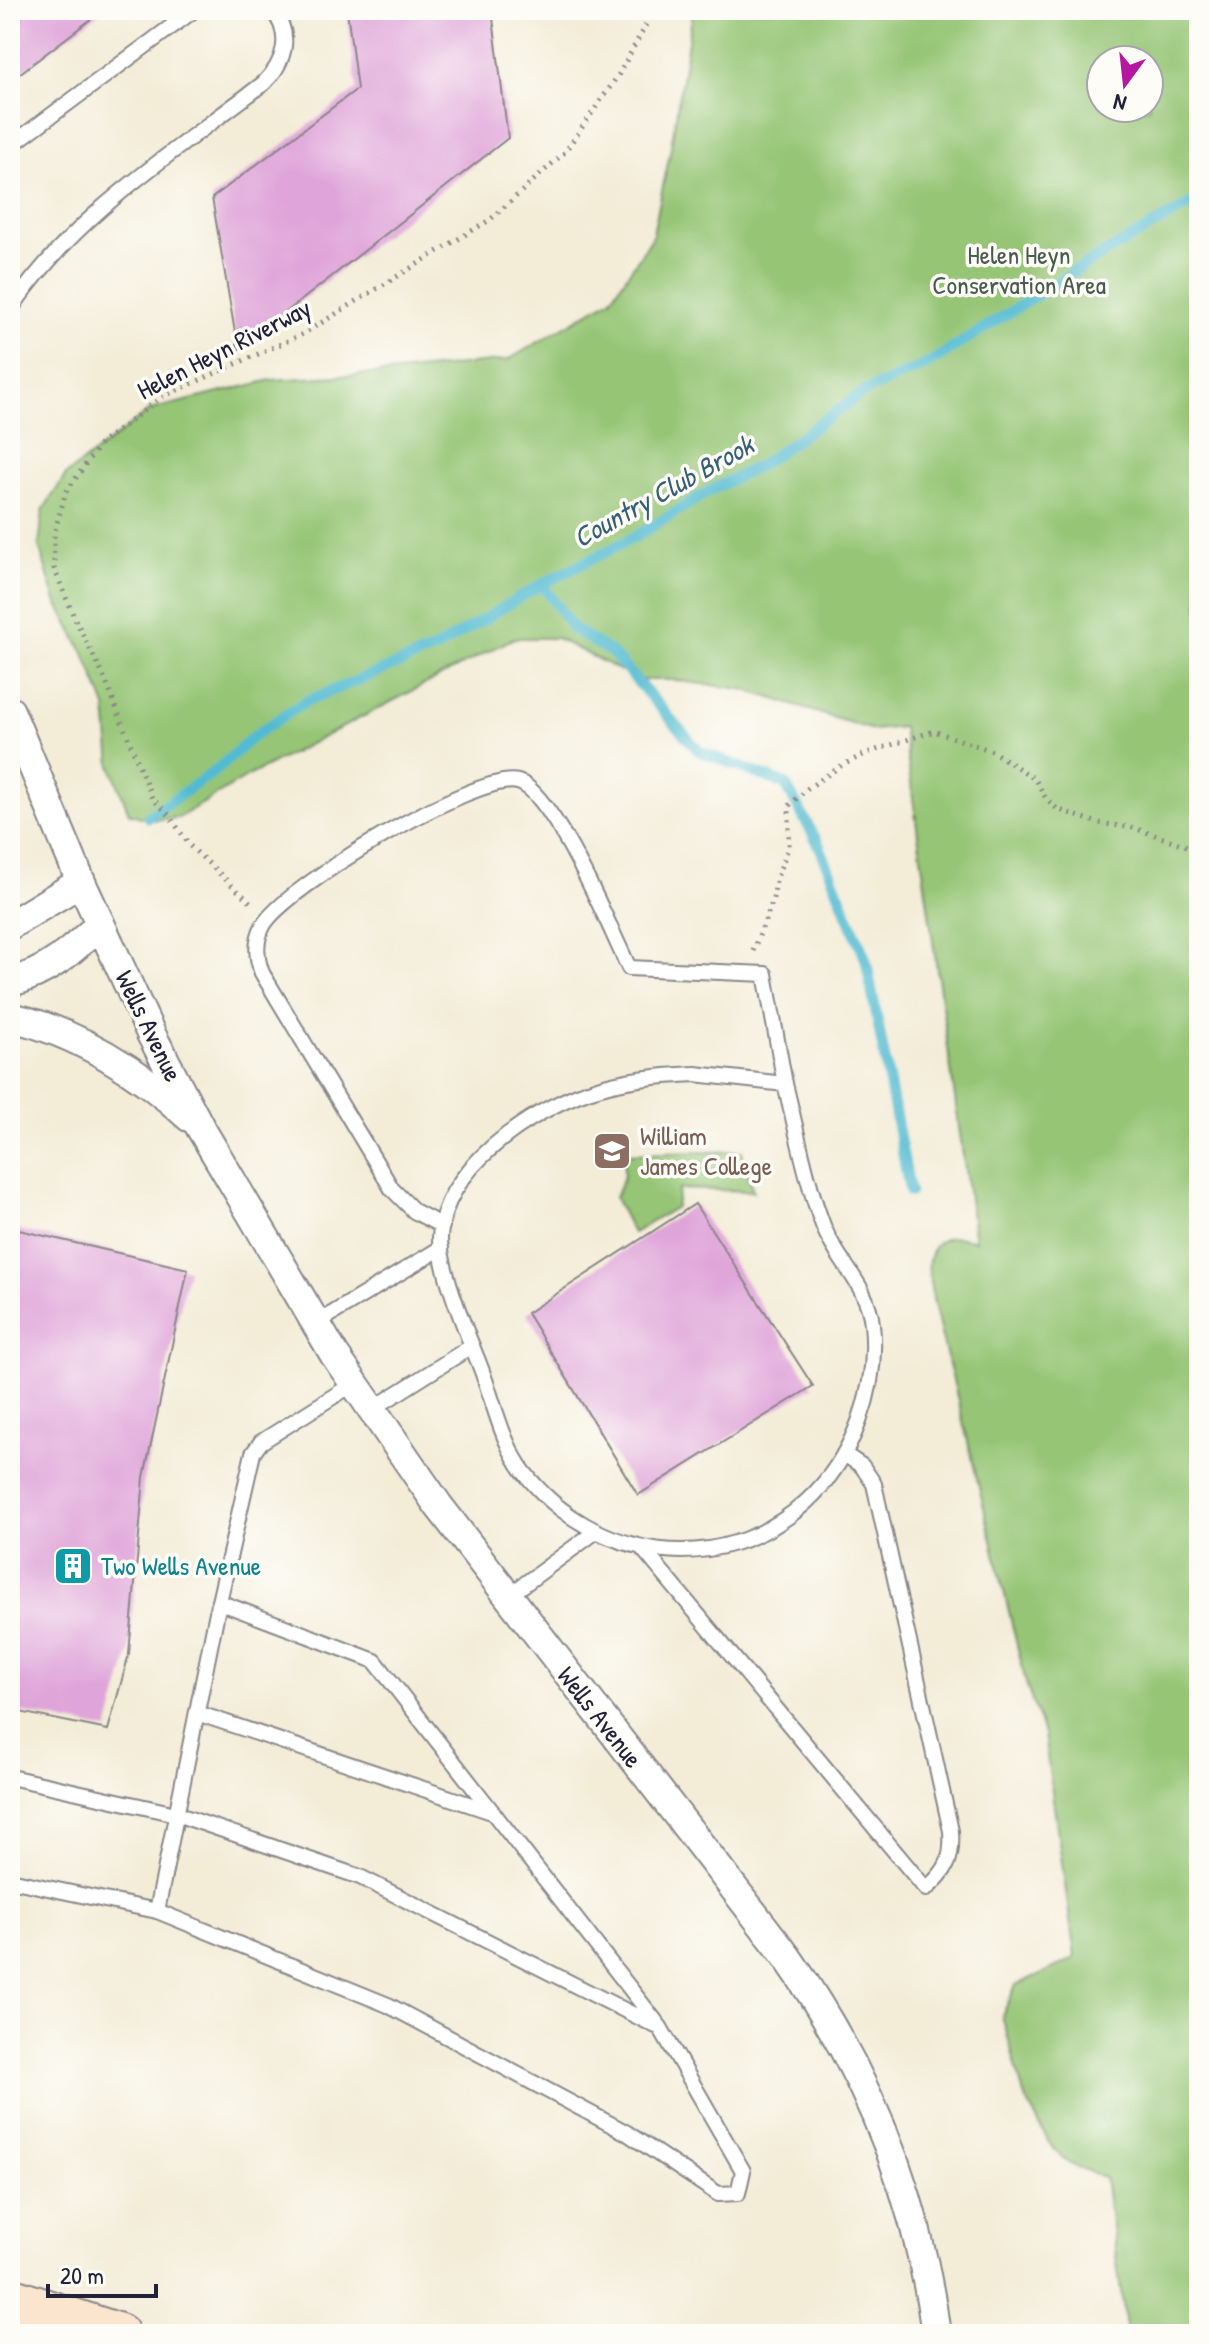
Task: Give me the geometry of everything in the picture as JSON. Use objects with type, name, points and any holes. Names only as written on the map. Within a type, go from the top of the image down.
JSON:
[{"type":"main road","points":[[10,2298],[119,2334]]},
{"type":"street","name":"Wells Avenue","points":[[10,711],[81,882],[151,1034],[200,1127],[315,1324],[371,1410],[507,1597],[787,1957],[826,2015],[870,2097],[902,2179],[924,2261],[936,2334]]},
{"type":"street","points":[[10,925],[81,882]]},
{"type":"street","points":[[10,982],[56,962],[100,924]]},
{"type":"street","name":"Wells Avenue","points":[[10,1017],[65,1036],[111,1060],[147,1083],[200,1127]]},
{"type":"lane","points":[[10,15],[17,10]]},
{"type":"lane","points":[[10,146],[194,10]]},
{"type":"lane","points":[[13,301],[86,220],[276,71],[284,51],[284,32],[272,10]]},
{"type":"lane","points":[[442,1226],[414,1211],[392,1189],[262,973],[258,963],[258,940],[269,917],[313,880],[407,823],[496,782],[519,782],[535,794],[562,833],[629,968],[765,974],[785,1084],[818,1211],[831,1243],[864,1291],[870,1312],[873,1342],[871,1376],[856,1427],[844,1454],[816,1492],[778,1524],[733,1543],[698,1550],[643,1549],[595,1532],[559,1507],[524,1472],[508,1446],[472,1346],[441,1248],[442,1226],[452,1198],[467,1175],[499,1141],[539,1114],[587,1091],[640,1077],[695,1074],[785,1084]]},
{"type":"lane","points":[[315,1324],[441,1248]]},
{"type":"lane","points":[[371,1410],[472,1346]]},
{"type":"lane","points":[[157,1911],[219,1602],[256,1447],[353,1384]]},
{"type":"lane","points":[[643,1549],[926,1889],[948,1868],[951,1831],[874,1484],[862,1466],[844,1454]]},
{"type":"lane","points":[[507,1597],[595,1532]]},
{"type":"lane","points":[[10,1880],[157,1911],[388,2005],[627,2133],[718,2194],[738,2193],[743,2171],[660,2027],[375,1661],[219,1602]]},
{"type":"lane","points":[[197,1713],[493,1812]]},
{"type":"lane","points":[[10,1777],[176,1814],[360,1877],[660,2027]]},
{"type":"path","name":"Helen Heyn Riverway","points":[[269,917],[190,846],[169,815],[152,798],[104,677],[54,568],[54,533],[66,492],[100,444],[162,397],[303,334],[491,219],[565,152],[612,85],[654,10]]},
{"type":"path","points":[[745,973],[772,903],[777,877],[789,846],[789,806],[808,788],[867,753],[934,731],[992,751],[1035,779],[1045,797],[1057,809],[1098,823],[1134,828],[1199,850]]},
{"type":"green space","name":"Helen Heyn Conservation Area","points":[[693,10],[1199,10],[1199,2334],[1127,2334],[1105,2178],[1068,2163],[1049,2143],[1024,2095],[1002,2016],[1016,1985],[1075,1956],[1044,1734],[1027,1687],[930,1284],[929,1261],[936,1245],[953,1237],[975,1241],[903,727],[873,730],[742,689],[671,680],[639,680],[556,638],[514,638],[248,776],[178,818],[149,820],[129,813],[111,766],[106,707],[87,659],[56,601],[39,546],[43,510],[66,475],[150,410],[271,380],[389,373],[508,360],[611,299],[652,238],[670,153]]},
{"type":"green space","points":[[742,1151],[753,1191],[679,1189],[676,1207],[633,1233],[615,1198],[624,1176],[624,1154]]},
{"type":"building","points":[[10,10],[103,10],[10,81]]},
{"type":"building","points":[[347,10],[492,10],[508,138],[238,350],[212,198],[357,89]]},
{"type":"building","points":[[695,1204],[813,1386],[638,1495],[527,1313]]},
{"type":"building","name":"Two Wells Avenue","points":[[10,1228],[188,1269],[144,1477],[129,1654],[108,1730],[10,1710]]},
{"type":"waterway","name":"Country Club Brook","points":[[148,817],[215,771],[255,735],[304,702],[435,649],[542,584],[635,537],[708,492],[762,464],[864,392],[929,363],[1088,263],[1199,199]]},
{"type":"waterway","points":[[542,584],[573,629],[612,653],[699,751],[785,784],[819,845],[866,960],[910,1192]]},
{"type":"place","name":"William James College","points":[[612,1151]]},
{"type":"place","name":"Two Wells Avenue","points":[[73,1566]]}]
